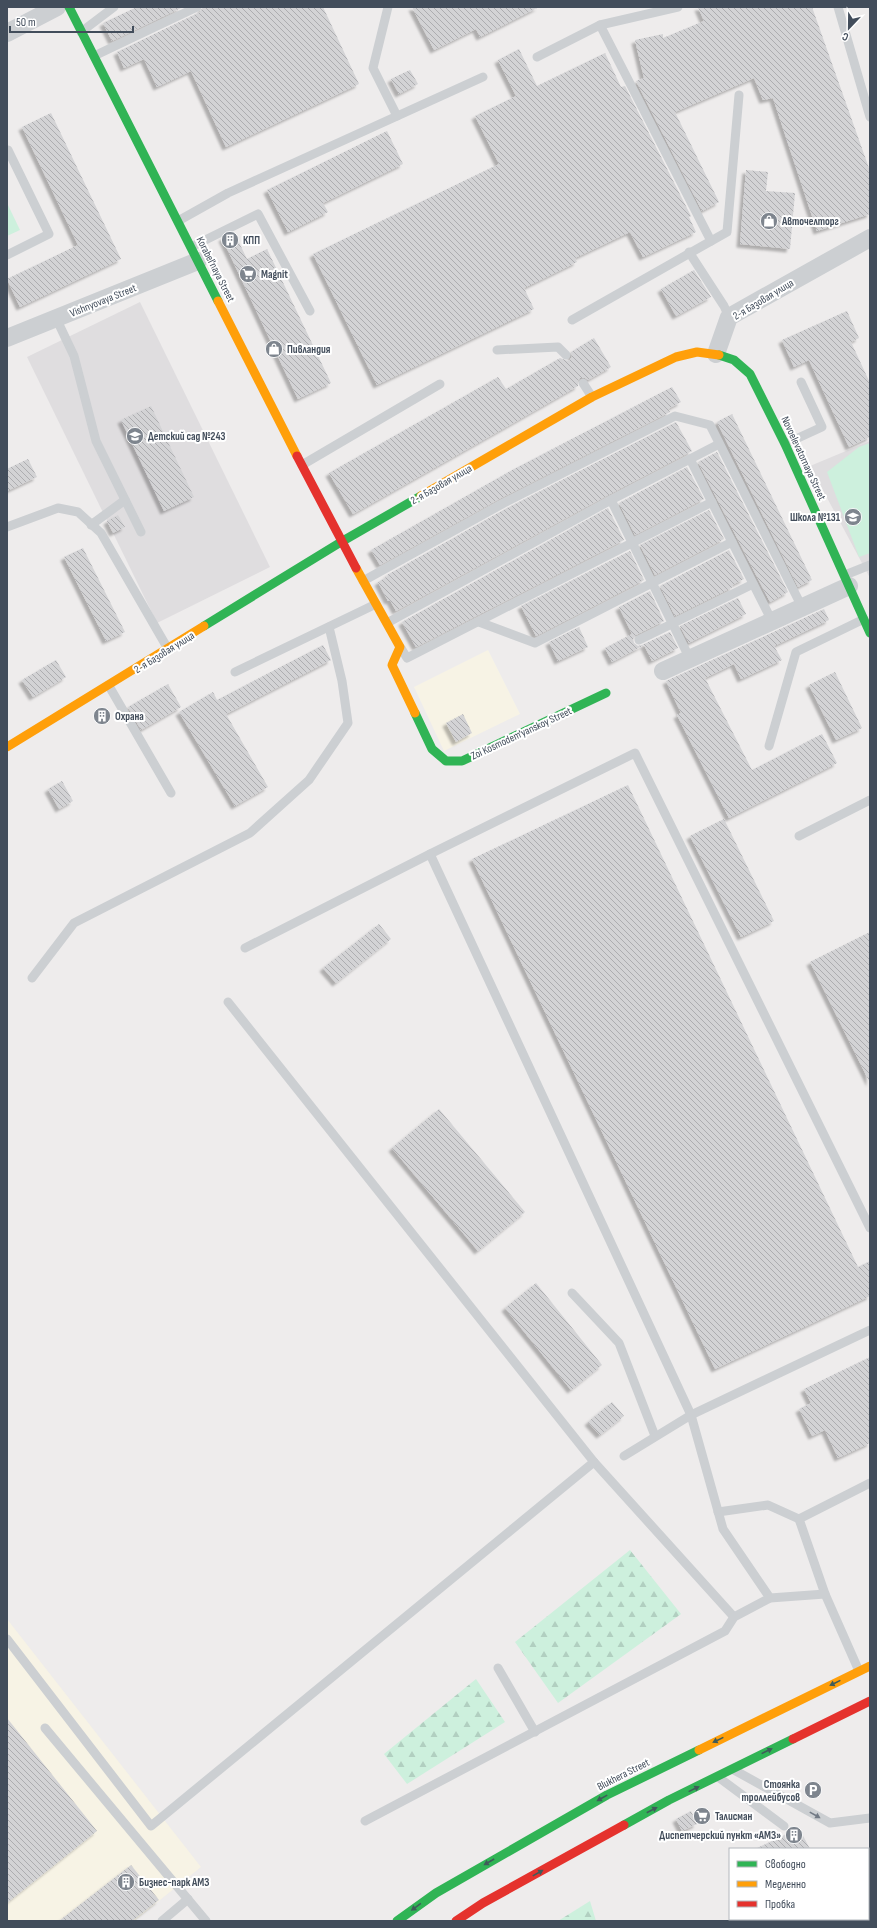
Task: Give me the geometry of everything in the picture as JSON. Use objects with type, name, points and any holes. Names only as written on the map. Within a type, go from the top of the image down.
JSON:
[{"type":"street","points":[[7,33],[57,7]]},
{"type":"street","name":"Korabel'naya Street","points":[[69,7],[341,542]]},
{"type":"street","name":"2-я Базовая улица","points":[[7,748],[341,542],[592,397],[676,357],[697,352],[716,354],[730,317],[870,238]]},
{"type":"street","name":"Vishnyovaya Street","points":[[7,337],[56,318],[195,254]]},
{"type":"street","name":"Novoelevatornaya Street","points":[[716,354],[734,360],[750,374],[785,444],[870,633]]},
{"type":"street","points":[[341,542],[400,647]]},
{"type":"street","points":[[663,671],[802,607],[847,580]]},
{"type":"street","name":"Zoi Kosmodem'yanskoy Street","points":[[400,647],[392,665],[432,749],[446,761],[462,761],[606,694]]},
{"type":"street","name":"Blukhera Street","points":[[397,1921],[436,1893],[606,1795],[870,1666]]},
{"type":"street","points":[[456,1921],[483,1903],[610,1832],[870,1700]]},
{"type":"lane","points":[[81,32],[114,7]]},
{"type":"lane","points":[[94,56],[198,7]]},
{"type":"lane","points":[[388,7],[373,68],[397,116]]},
{"type":"lane","points":[[537,57],[600,25],[678,7]]},
{"type":"lane","points":[[838,7],[870,117]]},
{"type":"lane","points":[[600,25],[711,240]]},
{"type":"lane","points":[[178,221],[228,193],[483,77]]},
{"type":"lane","points":[[572,320],[689,252],[727,232],[739,95]]},
{"type":"lane","points":[[7,255],[49,234],[8,150]]},
{"type":"lane","points":[[195,254],[258,214],[310,311]]},
{"type":"lane","points":[[689,252],[730,317]]},
{"type":"lane","points":[[56,318],[74,356],[96,441],[141,532]]},
{"type":"lane","points":[[497,350],[558,347],[566,355]]},
{"type":"lane","points":[[785,444],[822,427],[801,382]]},
{"type":"lane","points":[[583,383],[592,397]]},
{"type":"lane","points":[[302,465],[440,384]]},
{"type":"lane","points":[[363,581],[504,503],[675,416],[710,425],[802,607]]},
{"type":"lane","points":[[387,622],[610,500],[719,444]]},
{"type":"lane","points":[[690,459],[772,621]]},
{"type":"lane","points":[[91,525],[125,500]]},
{"type":"lane","points":[[610,500],[690,659]]},
{"type":"lane","points":[[400,647],[407,658],[712,502]]},
{"type":"lane","points":[[7,527],[58,508],[78,512],[101,533],[168,649]]},
{"type":"lane","points":[[479,622],[535,643],[732,542]]},
{"type":"lane","points":[[847,580],[870,565]]},
{"type":"lane","points":[[640,640],[753,584]]},
{"type":"lane","points":[[234,672],[376,604]]},
{"type":"lane","points":[[769,746],[796,652],[864,619]]},
{"type":"lane","points":[[32,978],[74,923],[250,833],[309,780],[348,723],[342,681],[329,627]]},
{"type":"lane","points":[[109,686],[171,793]]},
{"type":"lane","points":[[245,948],[430,854],[635,754],[870,1228]]},
{"type":"lane","points":[[799,836],[870,800]]},
{"type":"lane","points":[[430,854],[691,1415],[723,1529],[770,1598]]},
{"type":"lane","points":[[228,1002],[594,1462],[734,1618]]},
{"type":"lane","points":[[572,1293],[619,1343],[655,1436]]},
{"type":"lane","points":[[624,1456],[691,1415],[870,1330]]},
{"type":"lane","points":[[7,1639],[151,1826],[594,1462]]},
{"type":"lane","points":[[799,1519],[870,1483]]},
{"type":"lane","points":[[718,1512],[768,1506],[799,1519],[825,1594],[859,1671]]},
{"type":"lane","points":[[366,1821],[725,1631],[734,1618],[770,1598],[825,1594]]},
{"type":"lane","points":[[498,1668],[535,1732]]},
{"type":"lane","points":[[45,1728],[206,1921]]},
{"type":"lane","points":[[732,1769],[830,1823],[870,1818]]},
{"type":"lane","points":[[718,1777],[784,1826]]},
{"type":"lane","points":[[162,1921],[188,1899]]},
{"type":"shaded area","name":"Детский сад №243","points":[[140,302],[270,567],[157,623],[27,357]]},
{"type":"shaded area","name":"Школа №131","points":[[870,441],[870,578],[810,466]]},
{"type":"shaded area","points":[[488,650],[520,714],[444,751],[414,687]]},
{"type":"shaded area","points":[[7,1619],[201,1867],[134,1921],[7,1921]]},
{"type":"green space","points":[[7,203],[20,230],[7,236]]},
{"type":"green space","name":"Школа №131","points":[[870,443],[870,553],[859,557],[827,472],[859,447]]},
{"type":"green space","points":[[630,1550],[681,1614],[558,1703],[515,1642]]},
{"type":"green space","points":[[476,1679],[505,1722],[407,1784],[384,1754]]},
{"type":"green space","points":[[590,1901],[596,1921],[558,1921]]},
{"type":"building","points":[[137,7],[183,7],[112,41],[103,23]]},
{"type":"building","points":[[203,7],[323,7],[359,84],[226,147],[191,71],[157,87],[144,59],[124,68],[117,52],[200,12]]},
{"type":"building","points":[[412,7],[539,7],[480,37],[476,29],[434,50]]},
{"type":"building","points":[[698,7],[812,7],[870,171],[870,214],[817,231],[773,98],[763,100],[754,78],[675,112],[719,202],[702,211],[636,81],[644,78],[635,40],[663,34],[663,38],[704,21]]},
{"type":"building","points":[[519,49],[537,86],[605,53],[621,87],[625,86],[691,216],[689,217],[696,232],[643,257],[630,232],[575,258],[577,262],[524,288],[534,309],[377,385],[313,254],[499,164],[475,116],[516,96],[498,60]]},
{"type":"building","points":[[410,70],[418,84],[399,94],[391,79]]},
{"type":"building","points":[[51,113],[121,259],[20,307],[7,279],[78,245],[22,127]]},
{"type":"building","points":[[387,131],[403,164],[323,203],[328,212],[288,232],[267,190]]},
{"type":"building","points":[[746,170],[768,172],[766,191],[795,193],[790,249],[740,244]]},
{"type":"building","points":[[234,232],[247,259],[267,249],[331,383],[298,399],[222,238]]},
{"type":"building","points":[[694,270],[711,297],[676,316],[661,289]]},
{"type":"building","points":[[847,311],[859,338],[851,342],[870,383],[870,437],[849,447],[809,360],[794,367],[782,340]]},
{"type":"building","points":[[594,338],[611,367],[588,380],[585,378],[580,378],[578,381],[578,386],[353,514],[329,473],[498,377],[506,389],[560,358],[568,361],[572,357],[571,352]]},
{"type":"building","points":[[672,387],[681,402],[668,409],[670,412],[501,498],[380,565],[371,550],[514,469]]},
{"type":"building","points":[[151,406],[194,497],[164,511],[121,420]]},
{"type":"building","points":[[732,414],[812,580],[798,587],[717,422]]},
{"type":"building","points":[[676,422],[692,451],[608,495],[396,611],[390,600],[388,601],[378,582],[388,576],[387,575],[507,508]]},
{"type":"building","points":[[717,452],[788,592],[770,602],[698,462]]},
{"type":"building","points":[[28,459],[37,477],[7,491],[7,469]]},
{"type":"building","points":[[687,467],[704,499],[635,535],[619,503]]},
{"type":"building","points":[[608,508],[624,540],[416,647],[402,622]]},
{"type":"building","points":[[709,510],[724,539],[655,575],[640,545]]},
{"type":"building","points":[[118,515],[125,527],[113,533],[107,521]]},
{"type":"building","points":[[83,548],[125,632],[106,641],[64,557]]},
{"type":"building","points":[[729,550],[744,579],[732,585],[733,587],[675,616],[660,586]]},
{"type":"building","points":[[630,551],[644,580],[536,636],[521,606]]},
{"type":"building","points":[[650,591],[664,621],[636,635],[633,639],[634,643],[638,646],[642,645],[670,632],[678,648],[652,661],[644,645],[612,662],[605,648],[632,634],[619,607]]},
{"type":"building","points":[[738,598],[746,614],[689,643],[680,626]]},
{"type":"building","points":[[824,609],[829,620],[774,646],[782,660],[741,679],[734,664],[705,678],[752,770],[822,734],[837,763],[729,818],[677,715],[681,713],[666,681]]},
{"type":"building","points":[[579,627],[588,647],[558,661],[549,642]]},
{"type":"building","points":[[323,645],[331,660],[226,714],[268,787],[235,806],[179,712],[213,692],[217,700]]},
{"type":"building","points":[[56,660],[66,677],[33,697],[22,680]]},
{"type":"building","points":[[835,672],[862,728],[836,740],[809,685]]},
{"type":"building","points":[[168,684],[181,707],[141,730],[128,707]]},
{"type":"building","points":[[463,714],[472,733],[456,742],[446,723]]},
{"type":"building","points":[[62,781],[73,801],[59,809],[48,789]]},
{"type":"building","points":[[628,785],[858,1267],[870,1261],[870,1296],[715,1369],[472,859]]},
{"type":"building","points":[[724,819],[774,921],[741,937],[690,836]]},
{"type":"building","points":[[379,924],[391,939],[336,983],[323,968]]},
{"type":"building","points":[[870,932],[870,1083],[810,962]]},
{"type":"building","points":[[439,1109],[525,1212],[478,1251],[392,1148]]},
{"type":"building","points":[[536,1283],[602,1365],[571,1390],[505,1308]]},
{"type":"building","points":[[870,1357],[870,1443],[838,1458],[825,1430],[812,1436],[799,1409],[811,1403],[804,1389]]},
{"type":"building","points":[[612,1402],[624,1416],[600,1435],[588,1422]]},
{"type":"building","points":[[7,1718],[97,1831],[7,1903]]},
{"type":"building","points":[[691,1811],[697,1824],[682,1831],[676,1819]]},
{"type":"building","name":"Диспетчерский пункт «АМЗ»","points":[[799,1828],[809,1848],[757,1848]]},
{"type":"building","name":"Бизнес-парк АМЗ","points":[[131,1865],[159,1900],[132,1921],[59,1921]]},
{"type":"traffic: fast","points":[[69,7],[218,301]]},
{"type":"traffic: fast","points":[[719,355],[734,360],[750,374],[785,444],[870,633]]},
{"type":"traffic: fast","points":[[204,626],[341,542],[421,496]]},
{"type":"traffic: fast","points":[[415,713],[432,749],[446,761],[462,761],[606,693]]},
{"type":"traffic: fast","points":[[624,1825],[669,1800],[793,1739]]},
{"type":"traffic: fast","points":[[397,1921],[436,1893],[607,1795],[699,1750]]},
{"type":"traffic: slow","points":[[218,301],[297,456]]},
{"type":"traffic: slow","points":[[421,496],[592,397],[676,357],[697,352],[719,355]]},
{"type":"traffic: slow","points":[[356,568],[400,647],[392,665],[415,713]]},
{"type":"traffic: slow","points":[[7,747],[204,626]]},
{"type":"traffic: slow","points":[[699,1750],[870,1666]]},
{"type":"traffic: jam","points":[[297,456],[356,568]]},
{"type":"traffic: jam","points":[[793,1739],[870,1701]]},
{"type":"traffic: jam","points":[[456,1921],[483,1903],[624,1825]]},
{"type":"place","name":"Авточелторг","points":[[769,221]]},
{"type":"place","name":"КПП","points":[[230,240]]},
{"type":"place","name":"Magnit","points":[[248,274]]},
{"type":"place","name":"Пивландия","points":[[274,349]]},
{"type":"place","name":"Детский сад №243","points":[[135,436]]},
{"type":"place","name":"Школа №131","points":[[853,517]]},
{"type":"place","name":"Охрана","points":[[102,716]]},
{"type":"place","name":"Стоянка троллейбусов","points":[[813,1790]]},
{"type":"place","name":"Талисман","points":[[702,1816]]},
{"type":"place","name":"Диспетчерский пункт «АМЗ»","points":[[794,1835]]},
{"type":"place","name":"Бизнес-парк АМЗ","points":[[126,1882]]}]
